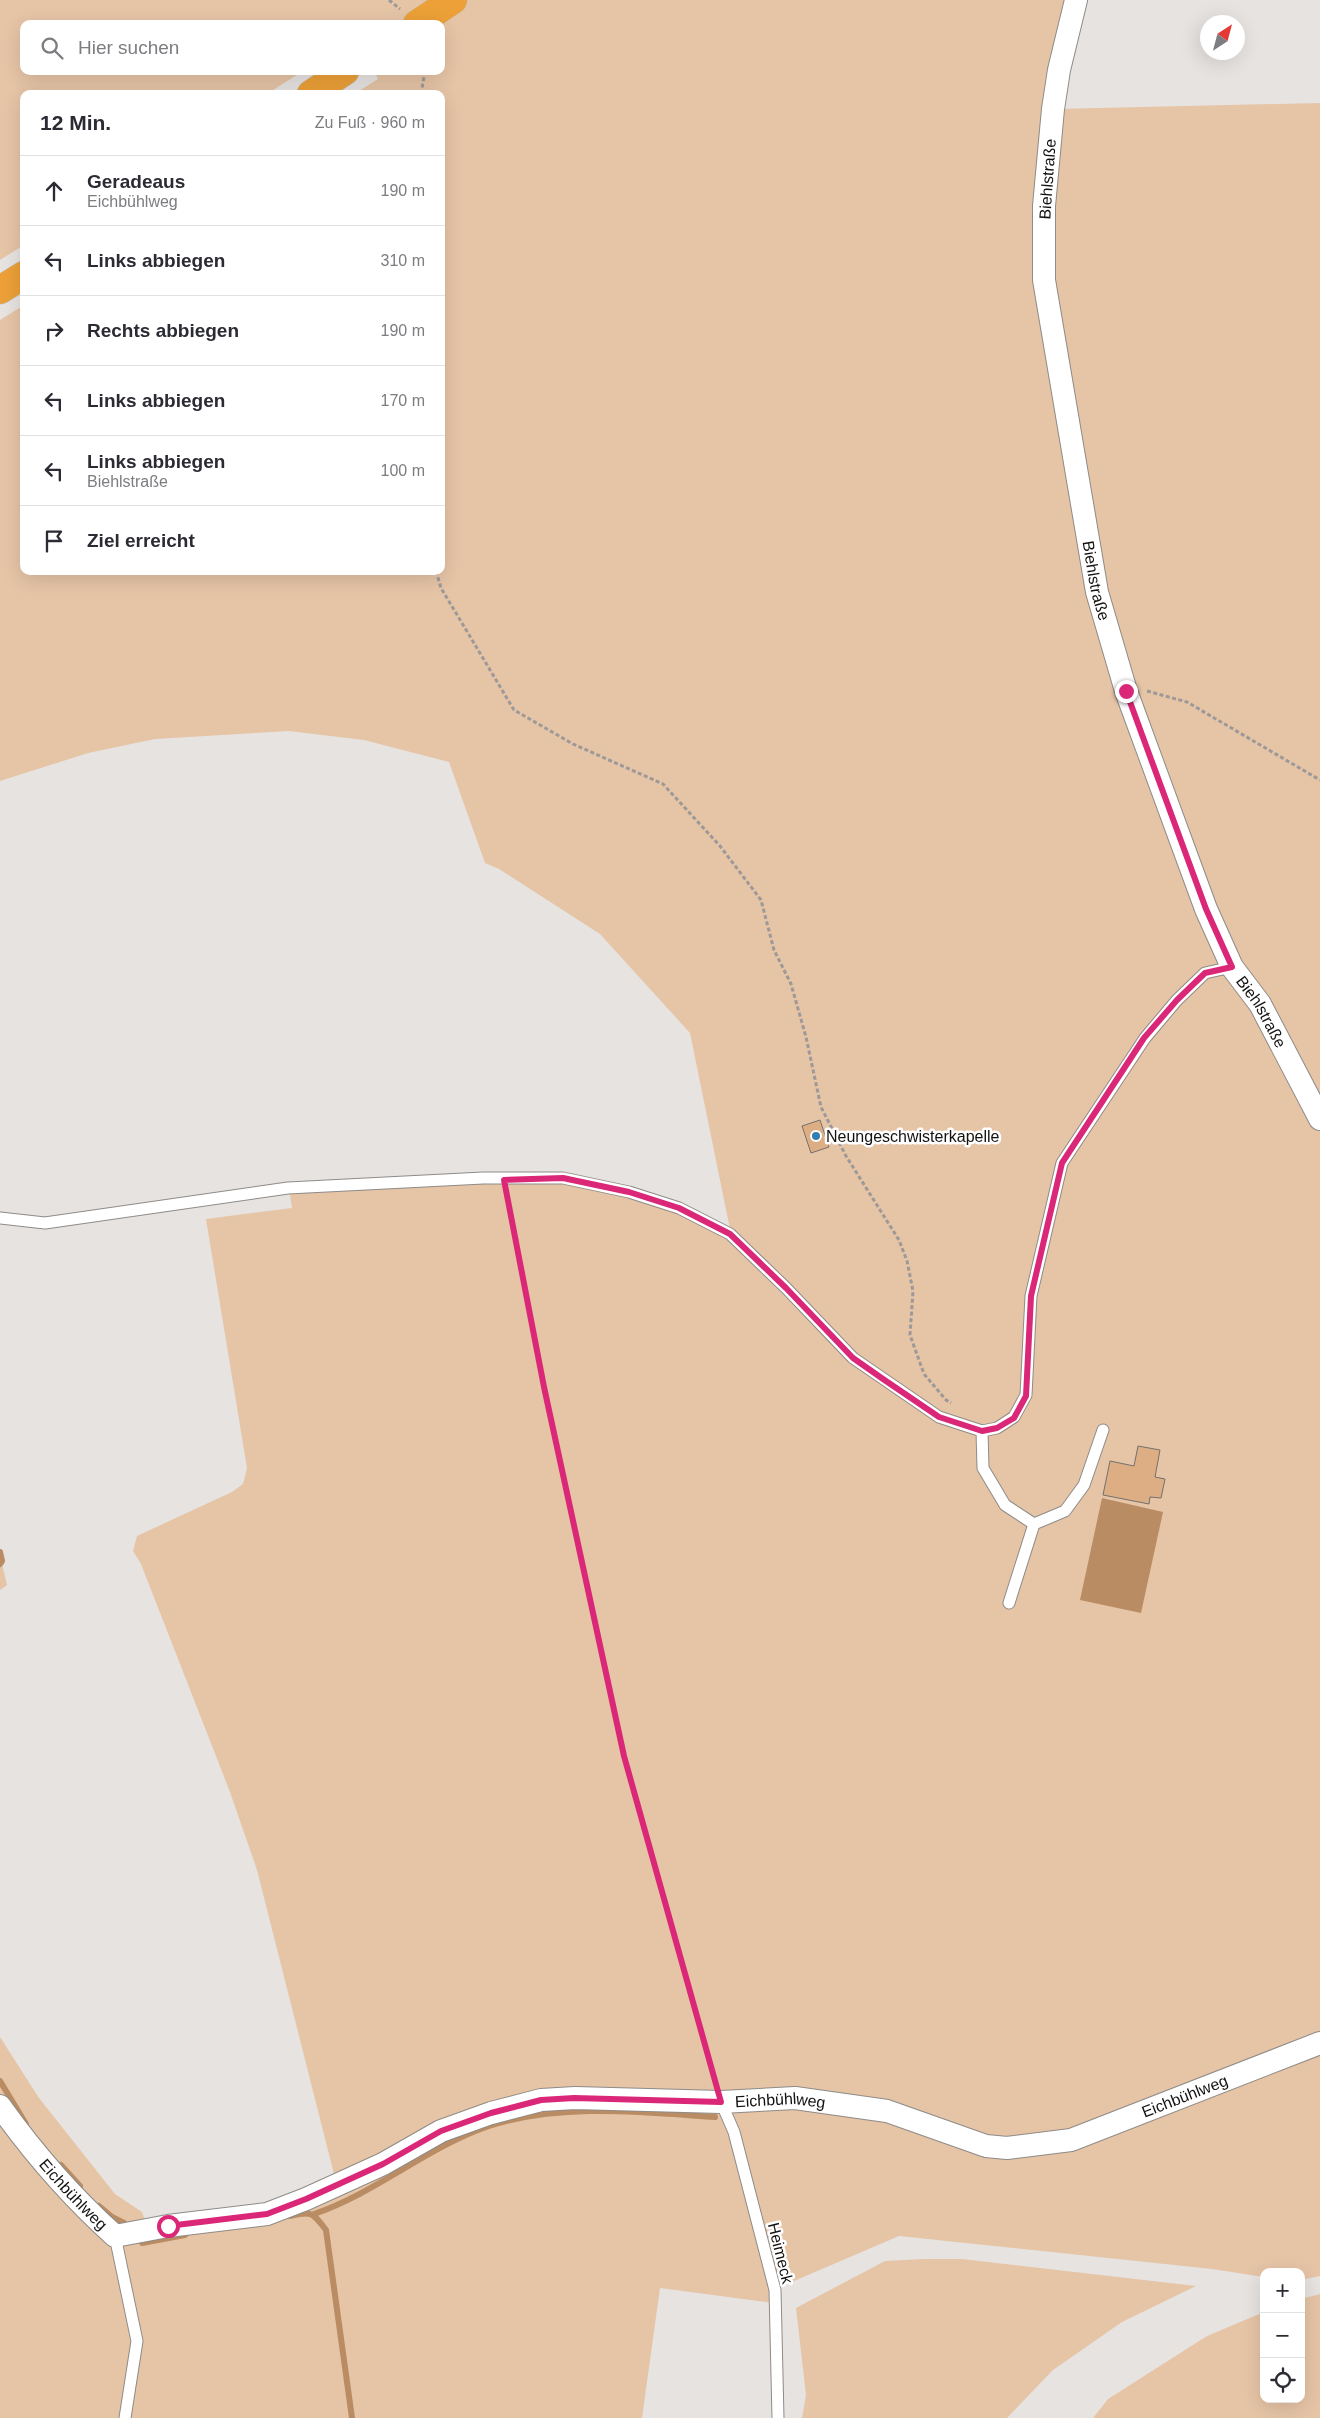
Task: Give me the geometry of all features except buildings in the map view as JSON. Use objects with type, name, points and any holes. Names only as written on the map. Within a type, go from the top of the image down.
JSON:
[{"type":"highway","points":[[423,20],[453,0]]},
{"type":"highway","points":[[0,290],[20,278]]},
{"type":"street","name":"Biehlstraße","points":[[1076,0],[1059,70],[1053,109],[1044,206],[1044,280],[1097,592],[1126,691],[1206,909],[1232,967],[1260,1004],[1320,1119]]},
{"type":"street","name":"Eichbühlweg","points":[[0,2106],[17,2130],[69,2189],[115,2236],[168,2226],[267,2214],[306,2199],[383,2164],[441,2131],[491,2113],[541,2100],[574,2098],[721,2102],[795,2098],[887,2111],[986,2146],[1007,2148],[1071,2140],[1320,2044]]},
{"type":"lane","points":[[0,1218],[45,1222],[288,1188],[484,1178],[504,1180],[563,1178],[629,1192],[679,1208],[730,1234],[786,1288],[853,1358],[939,1417],[982,1431],[997,1428],[1014,1418],[1026,1396],[1031,1296],[1062,1163],[1144,1038],[1177,1000],[1205,973],[1232,967]]},
{"type":"lane","points":[[1009,1603],[1034,1524],[1065,1511],[1084,1485],[1103,1430]]},
{"type":"lane","points":[[982,1431],[983,1468],[1005,1505],[1034,1524]]},
{"type":"lane","name":"Heimeck","points":[[721,2102],[734,2132],[775,2290],[778,2418]]},
{"type":"lane","points":[[115,2236],[137,2341],[125,2418]]},
{"type":"path","points":[[422,90],[424,75]]},
{"type":"path","points":[[437,575],[441,588],[514,710],[573,744],[663,784],[720,846],[761,900],[774,950],[791,984],[806,1037],[821,1106],[846,1156],[899,1240],[907,1261],[912,1291],[910,1335],[924,1374],[946,1400],[955,1405]]},
{"type":"path","points":[[1126,691],[1152,691],[1187,702],[1320,780]]},
{"type":"path","points":[[504,1180],[544,1387],[624,1756],[721,2102]]},
{"type":"shaded area","points":[[0,0],[1076,0],[1059,70],[1054,109],[1320,103],[1320,1104],[1238,960],[1202,971],[1175,997],[1142,1036],[1059,1162],[1029,1296],[1024,1394],[1028,1396],[1034,1296],[1065,1164],[1147,1040],[1180,1002],[1207,975],[1232,967],[1320,1128],[1320,2276],[1305,2279],[1305,2268],[1260,2268],[1260,2276],[1212,2269],[899,2236],[780,2287],[737,2130],[726,2106],[790,2099],[715,2096],[729,2133],[773,2303],[660,2288],[642,2418],[0,2418],[0,2037],[39,2098],[115,2194],[142,2212],[147,2226],[266,2211],[336,2182],[257,1870],[230,1792],[141,1564],[133,1551],[137,1536],[232,1492],[243,1484],[247,1468],[206,1219],[292,1208],[289,1189],[484,1181],[505,1183],[564,1181],[630,1195],[678,1211],[729,1241],[850,1361],[938,1420],[976,1435],[980,1467],[986,1466],[984,1426],[941,1413],[855,1356],[791,1285],[730,1229],[690,1033],[600,934],[499,869],[485,863],[449,762],[364,740],[289,731],[155,739],[88,753],[0,781],[0,320],[20,308],[20,575],[445,575],[445,90],[360,90],[378,79],[376,75],[445,75],[445,20],[20,20],[20,75],[297,75],[273,90],[20,90],[20,248],[0,260]]},
{"type":"shaded area","points":[[1102,1498],[1163,1512],[1141,1613],[1080,1600]]},
{"type":"shaded area","points":[[0,1556],[7,1585],[0,1590]]},
{"type":"shaded area","points":[[962,2259],[1196,2286],[1122,2322],[1053,2370],[1007,2418],[802,2418],[806,2395],[796,2308],[885,2261]]},
{"type":"shaded area","points":[[1320,2294],[1320,2418],[1093,2418],[1108,2399],[1207,2336],[1260,2314],[1260,2403],[1305,2403],[1305,2298]]},
{"type":"waterway","points":[[0,1552],[2,1561],[0,1564]]},
{"type":"waterway","points":[[0,2081],[26,2124]]},
{"type":"waterway","points":[[314,2214],[359,2194],[466,2135],[489,2126],[516,2119],[544,2114],[601,2111],[715,2117]]},
{"type":"waterway","points":[[61,2165],[80,2186]]},
{"type":"waterway","points":[[99,2206],[112,2217],[124,2223]]},
{"type":"waterway","points":[[290,2216],[311,2214],[326,2230],[352,2418]]},
{"type":"waterway","points":[[142,2243],[185,2235]]},
{"type":"place","name":"Neungeschwisterkapelle","points":[[816,1136]]},
{"type":"route","points":[[168,2226],[267,2214],[306,2199],[383,2164],[441,2131],[491,2113],[541,2100],[574,2098],[721,2102],[624,1756],[544,1387],[504,1180],[563,1178],[629,1192],[679,1208],[730,1234],[786,1288],[853,1358],[939,1417],[982,1431],[997,1428],[1014,1418],[1026,1396],[1031,1296],[1062,1163],[1144,1038],[1177,1000],[1205,973],[1232,967],[1206,909],[1126,691]]}]
